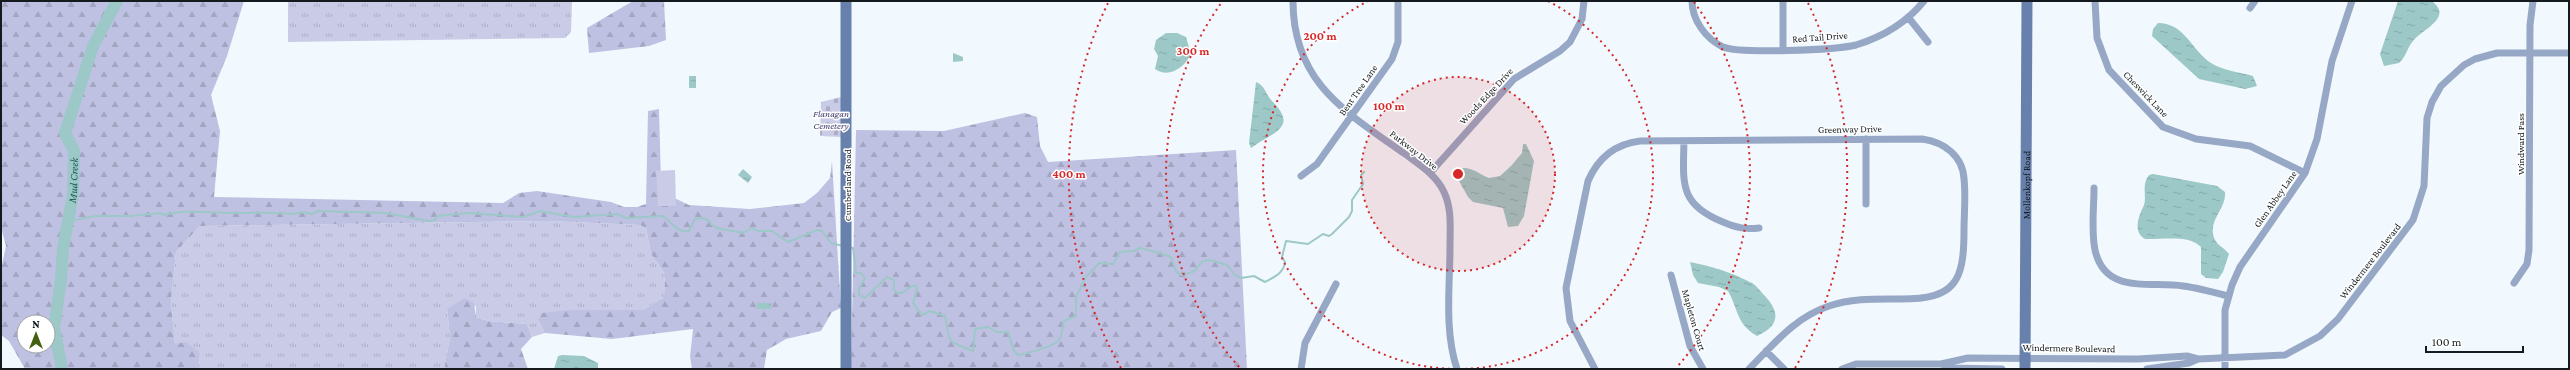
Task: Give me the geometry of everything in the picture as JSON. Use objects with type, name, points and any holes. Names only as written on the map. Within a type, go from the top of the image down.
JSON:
[{"type":"street","name":"Cumberland Road","points":[[846,1],[846,369]]},
{"type":"street","name":"Parkway Drive","points":[[1293,1],[1294,24],[1300,48],[1311,71],[1329,97],[1352,117],[1430,173],[1441,187],[1449,208],[1449,334],[1457,369]]},
{"type":"street","name":"Bent Tree Lane","points":[[1301,176],[1317,164],[1352,117],[1395,54],[1398,42],[1398,1]]},
{"type":"street","name":"Woods Edge Drive","points":[[1430,173],[1514,79],[1560,51],[1570,42],[1582,19],[1584,1]]},
{"type":"street","name":"Red Tail Drive","points":[[1692,1],[1696,18],[1706,35],[1723,47],[1736,50],[1832,49],[1856,44],[1883,34],[1908,17],[1924,1]]},
{"type":"street","points":[[1783,1],[1783,50]]},
{"type":"street","name":"Mollenkopf Road","points":[[2025,369],[2027,1]]},
{"type":"street","name":"Cheswick Lane","points":[[2095,1],[2095,30],[2104,61],[2120,84],[2163,127],[2196,139],[2250,146],[2305,173]]},
{"type":"street","points":[[2250,8],[2255,1]]},
{"type":"street","name":"Glen Abbey Lane","points":[[2225,369],[2225,310],[2228,296],[2240,267],[2305,173],[2317,139],[2332,61],[2352,1]]},
{"type":"street","name":"Windward Pass","points":[[2514,283],[2527,264],[2529,250],[2530,53],[2533,1]]},
{"type":"street","points":[[1908,17],[1928,42]]},
{"type":"street","name":"Windermere Boulevard","points":[[1842,369],[1856,364],[1863,367],[1941,364],[1968,358],[2025,357],[2138,359],[2186,356],[2198,359],[2285,354],[2308,344],[2327,331],[2413,220],[2424,186],[2427,118],[2432,102],[2441,86],[2464,65],[2475,59],[2497,53],[2569,54]]},
{"type":"street","points":[[1866,139],[1866,204]]},
{"type":"street","name":"Greenway Drive","points":[[1595,369],[1570,321],[1566,288],[1588,181],[1596,165],[1617,147],[1640,141],[1866,139],[1932,140],[1943,145],[1954,155],[1962,167],[1964,179],[1964,258],[1961,271],[1952,285],[1933,297],[1861,299],[1845,301],[1821,309],[1797,321],[1749,369]]},
{"type":"street","points":[[1684,141],[1685,185],[1688,197],[1698,209],[1739,228],[1759,228]]},
{"type":"street","points":[[2094,188],[2095,246],[2100,262],[2108,272],[2132,285],[2182,285],[2228,296]]},
{"type":"street","name":"Mapleton Court","points":[[1671,275],[1690,346],[1703,369]]},
{"type":"street","points":[[1302,369],[1305,344],[1336,284]]},
{"type":"street","points":[[1766,351],[1784,369]]},
{"type":"street","name":"Windermere Boulevard","points":[[2147,369],[2189,363],[2198,359]]},
{"type":"street","name":"Windermere Boulevard","points":[[1941,364],[1951,368],[2002,369]]},
{"type":"green space","points":[[1,1],[244,1],[227,56],[211,95],[220,131],[214,197],[503,203],[519,193],[537,191],[611,202],[624,207],[637,207],[646,204],[648,111],[659,109],[661,183],[670,196],[689,205],[750,209],[804,203],[817,193],[830,178],[832,161],[841,308],[832,312],[821,331],[786,339],[767,350],[764,369],[692,369],[690,357],[693,329],[612,339],[545,333],[538,320],[542,313],[571,310],[643,310],[664,297],[665,274],[651,254],[646,228],[640,225],[547,221],[200,226],[176,252],[171,301],[175,344],[186,342],[200,353],[199,369],[25,369],[16,354],[56,354],[56,314],[16,314],[16,353],[9,341],[1,335],[1,269],[6,246],[1,227]]},
{"type":"green space","points":[[288,1],[572,1],[571,32],[565,38],[288,42]]},
{"type":"green space","points":[[633,1],[664,1],[666,40],[649,46],[589,53],[587,28]]},
{"type":"green space","name":"Flanagan Cemetery","points":[[841,97],[841,137],[820,136],[821,102]]},
{"type":"green space","points":[[1025,113],[1037,117],[1040,146],[1048,162],[1236,150],[1247,369],[851,369],[856,130],[944,131]]},
{"type":"green space","points":[[675,170],[676,206],[658,206],[656,171]]},
{"type":"green space","points":[[547,221],[640,225],[646,228],[651,254],[665,274],[664,297],[643,310],[571,310],[538,320],[545,333],[532,337],[527,324],[488,321],[476,317],[476,306],[447,309],[450,338],[444,369],[199,369],[200,353],[175,344],[171,301],[176,252],[200,226]]},
{"type":"green space","points":[[465,298],[474,303],[476,317],[488,321],[527,324],[532,337],[521,349],[528,369],[444,369],[450,338],[447,309]]},
{"type":"water","points":[[2398,1],[2433,2],[2438,8],[2438,18],[2413,41],[2399,63],[2384,66],[2380,54]]},
{"type":"water","points":[[2158,23],[2167,24],[2182,32],[2204,58],[2216,66],[2226,70],[2253,76],[2257,86],[2245,89],[2199,79],[2152,36],[2153,29]]},
{"type":"water","points":[[1166,33],[1177,33],[1186,37],[1191,54],[1181,67],[1166,73],[1155,69],[1158,56],[1154,49],[1156,40]]},
{"type":"water","points":[[953,53],[963,57],[963,61],[953,62]]},
{"type":"water","points":[[689,76],[696,76],[696,88],[689,88]]},
{"type":"water","points":[[1256,82],[1261,85],[1270,99],[1280,110],[1283,117],[1283,124],[1280,129],[1251,148],[1249,143]]},
{"type":"water","points":[[1523,144],[1526,144],[1534,161],[1524,216],[1518,226],[1508,227],[1503,208],[1473,202],[1468,197],[1454,172],[1458,169],[1467,168],[1489,178],[1500,176],[1522,153]]},
{"type":"water","points":[[743,169],[752,177],[748,183],[738,175]]},
{"type":"water","points":[[2153,174],[2217,186],[2225,192],[2223,204],[2213,227],[2215,240],[2229,254],[2223,272],[2218,279],[2206,278],[2201,274],[2201,247],[2196,243],[2189,240],[2174,238],[2145,239],[2141,236],[2138,223],[2145,202],[2145,183],[2149,175]]},
{"type":"water","points":[[1690,262],[1722,270],[1754,284],[1770,302],[1775,313],[1774,323],[1765,332],[1757,336],[1750,331],[1741,321],[1728,291],[1719,287],[1698,283],[1693,275]]},
{"type":"water","points":[[757,303],[771,303],[771,309],[757,309]]},
{"type":"water","points":[[558,356],[584,356],[598,363],[598,369],[554,369]]},
{"type":"waterway","name":"Mud Creek","points":[[62,369],[54,328],[61,280],[63,248],[73,195],[74,151],[65,133],[93,46],[117,1]]},
{"type":"waterway","points":[[849,247],[853,248],[856,273],[861,273],[865,278],[859,289],[859,295],[865,298],[887,277],[894,280],[894,290],[897,293],[902,293],[912,286],[916,286],[917,289],[913,303],[922,315],[930,311],[945,316],[950,340],[957,345],[973,351],[975,329],[988,327],[997,332],[1008,332],[1014,351],[1018,355],[1046,347],[1059,340],[1064,321],[1076,316],[1076,297],[1086,277],[1099,263],[1113,264],[1120,252],[1134,251],[1140,248],[1171,257],[1176,271],[1180,275],[1193,272],[1203,261],[1210,260],[1227,265],[1235,275],[1241,278],[1254,276],[1265,282],[1281,272],[1283,269],[1285,262],[1282,257],[1286,241],[1308,244],[1323,234],[1329,236],[1349,217],[1352,211],[1352,200],[1363,184],[1361,175],[1364,172]]},
{"type":"waterway","points":[[69,221],[96,216],[131,216],[160,213],[164,215],[181,212],[293,214],[302,212],[312,214],[318,211],[385,213],[429,221],[435,220],[437,216],[469,213],[523,217],[540,211],[574,217],[617,214],[626,218],[663,216],[677,229],[685,231],[689,231],[695,219],[704,218],[717,228],[743,233],[752,228],[758,231],[772,231],[788,242],[817,230],[822,231],[831,243],[843,246]]}]
